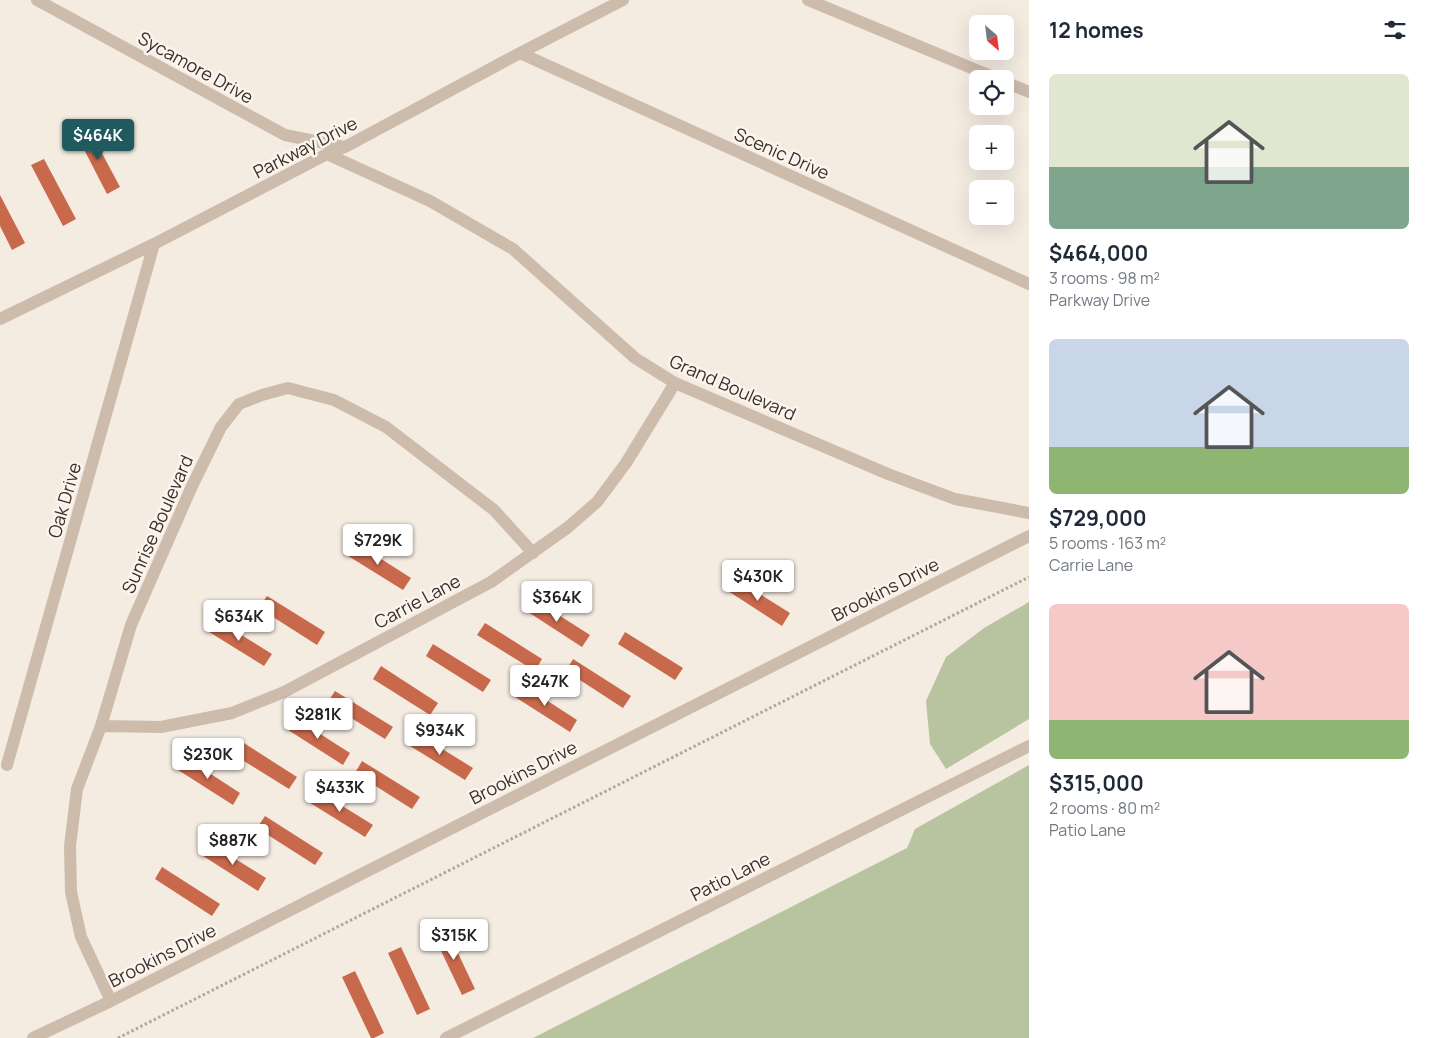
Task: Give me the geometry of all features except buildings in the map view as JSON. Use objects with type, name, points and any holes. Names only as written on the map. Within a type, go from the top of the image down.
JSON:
[{"type":"street","name":"Sycamore Drive","points":[[37,0],[285,135],[345,147]]},
{"type":"street","name":"Parkway Drive","points":[[0,319],[154,244],[326,154],[345,147],[623,0]]},
{"type":"street","points":[[808,0],[976,70]]},
{"type":"street","name":"Scenic Drive","points":[[520,53],[1029,284]]},
{"type":"street","points":[[1014,86],[1029,92]]},
{"type":"street","name":"Grand Boulevard","points":[[326,154],[430,201],[513,249],[635,358],[675,383],[888,474],[956,499],[1029,512]]},
{"type":"street","name":"Oak Drive","points":[[7,765],[154,244]]},
{"type":"street","name":"Carrie Lane","points":[[100,726],[161,727],[232,713],[284,692],[491,582],[567,528],[597,502],[626,463],[675,383]]},
{"type":"street","name":"Sunrise Boulevard","points":[[111,1001],[81,937],[71,892],[70,846],[77,789],[100,726],[131,625],[192,486],[221,427],[239,404],[288,388],[334,400],[386,427],[494,510],[533,552]]},
{"type":"street","name":"Brookins Drive","points":[[33,1038],[111,1001],[1029,536]]},
{"type":"street","name":"Patio Lane","points":[[446,1038],[1029,746]]},
{"type":"path","points":[[118,1038],[1029,577]]},
{"type":"green space","points":[[1029,602],[1029,719],[946,769],[930,744],[926,701],[946,657],[984,628]]},
{"type":"green space","points":[[1029,765],[1029,1038],[533,1038],[907,848],[915,829]]}]
